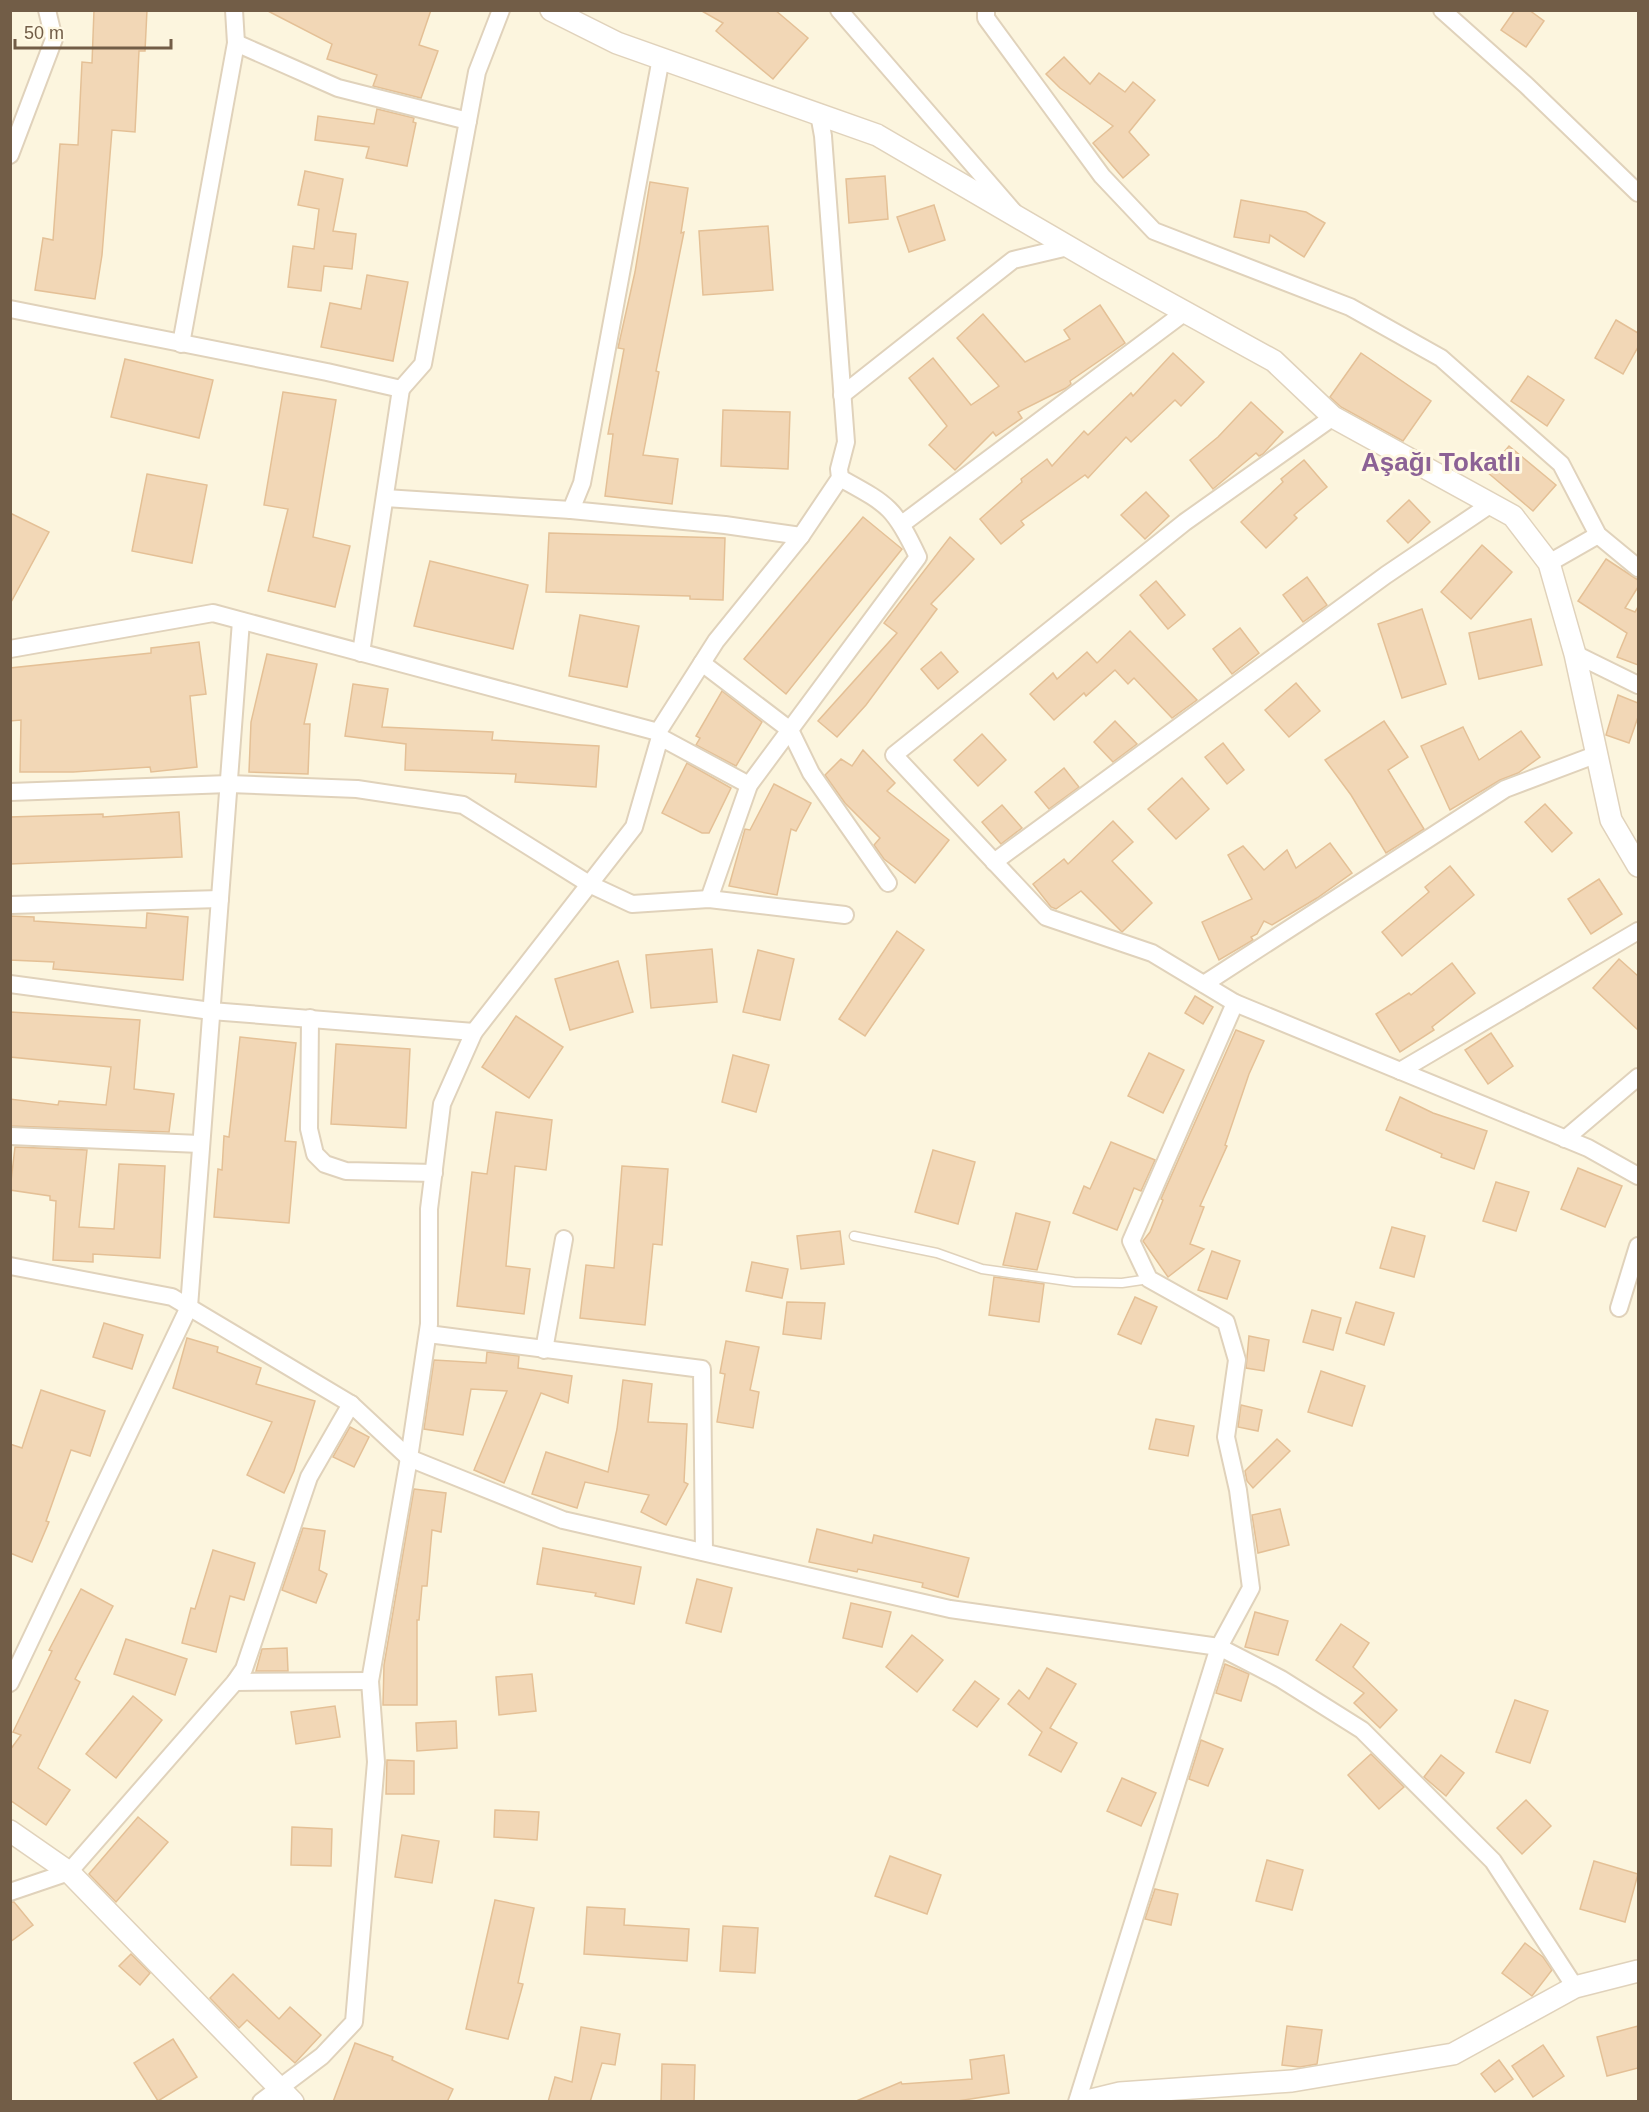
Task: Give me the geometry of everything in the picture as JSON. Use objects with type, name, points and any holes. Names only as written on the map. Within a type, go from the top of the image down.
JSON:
[{"type":"street","points":[[10,155],[54,39],[47,10]]},
{"type":"street","points":[[181,344],[236,43],[234,10]]},
{"type":"street","points":[[362,652],[402,389],[423,364],[477,72],[501,10]]},
{"type":"street","points":[[550,10],[617,43],[876,135],[1068,247],[1274,361],[1333,417],[1513,516],[1549,562],[1575,654],[1595,755],[1611,820],[1638,866]]},
{"type":"street","points":[[839,10],[1019,218]]},
{"type":"street","points":[[986,10],[986,18],[1102,176],[1154,231],[1350,306],[1441,358],[1561,464],[1598,535],[1638,568]]},
{"type":"street","points":[[1442,10],[1526,85],[1638,193]]},
{"type":"street","points":[[236,43],[338,88],[468,121]]},
{"type":"street","points":[[571,510],[582,483],[661,58]]},
{"type":"street","points":[[261,2102],[287,2095],[354,2022],[376,1762],[370,1681],[428,1334],[429,1209],[442,1104],[474,1032],[634,827],[659,734],[702,663],[716,641],[801,536],[840,478],[839,469],[846,442],[824,136],[819,114]]},
{"type":"street","points":[[842,395],[1013,260],[1068,247]]},
{"type":"street","points":[[10,309],[402,389]]},
{"type":"street","points":[[902,524],[1185,312]]},
{"type":"street","points":[[1333,417],[1185,522],[894,755],[1046,917],[1152,953],[1235,1003],[1565,1139],[1638,1176]]},
{"type":"street","points":[[709,899],[749,785],[918,557],[902,524],[885,503],[840,478]]},
{"type":"street","points":[[385,498],[571,510],[725,525],[801,536]]},
{"type":"street","points":[[994,862],[1386,575],[1491,504]]},
{"type":"street","points":[[1549,562],[1598,535]]},
{"type":"street","points":[[10,649],[213,613],[659,734],[749,785]]},
{"type":"street","points":[[10,1683],[189,1307],[242,621]]},
{"type":"street","points":[[1575,654],[1638,685]]},
{"type":"street","points":[[702,663],[790,730],[811,773],[888,883]]},
{"type":"street","points":[[1204,984],[1505,789],[1595,755]]},
{"type":"street","points":[[10,792],[229,784],[357,789],[463,805],[589,884],[632,904],[709,899],[845,915]]},
{"type":"street","points":[[10,905],[220,899]]},
{"type":"street","points":[[1400,1071],[1638,932]]},
{"type":"street","points":[[10,984],[211,1011],[474,1032]]},
{"type":"street","points":[[1077,2102],[1219,1647],[1251,1588],[1238,1490],[1226,1437],[1237,1360],[1226,1322],[1149,1279],[1131,1241],[1235,1003]]},
{"type":"street","points":[[310,1018],[309,1129],[315,1154],[325,1164],[346,1171],[434,1173]]},
{"type":"street","points":[[1565,1139],[1638,1077]]},
{"type":"street","points":[[10,1136],[200,1144]]},
{"type":"street","points":[[544,1350],[564,1239]]},
{"type":"street","points":[[1619,1308],[1638,1246]]},
{"type":"street","points":[[10,1266],[172,1297],[351,1404],[409,1458],[563,1520],[950,1609],[1219,1647],[1281,1679],[1362,1730],[1493,1861],[1575,1987]]},
{"type":"street","points":[[428,1334],[702,1369],[704,1552]]},
{"type":"street","points":[[10,1892],[69,1872],[235,1682],[244,1669],[309,1477],[351,1404]]},
{"type":"street","points":[[235,1682],[370,1681]]},
{"type":"street","points":[[10,1831],[69,1872],[287,2095]]},
{"type":"street","points":[[1083,2102],[1292,2081],[1454,2054],[1575,1987],[1638,1971]]},
{"type":"lane","points":[[854,1236],[937,1253],[982,1269],[1074,1282],[1122,1283],[1149,1279]]},
{"type":"building","points":[[94,10],[147,10],[145,51],[139,51],[135,132],[112,130],[102,255],[95,299],[35,290],[43,238],[53,240],[60,144],[78,145],[82,62],[92,63]]},
{"type":"building","points":[[266,10],[431,10],[419,45],[438,51],[421,98],[373,86],[377,75],[327,59],[332,44]]},
{"type":"building","points":[[700,10],[775,10],[808,38],[773,79],[716,31],[723,23]]},
{"type":"building","points":[[1515,10],[1529,10],[1544,21],[1526,47],[1501,30]]},
{"type":"building","points":[[1064,57],[1090,84],[1099,73],[1125,92],[1133,82],[1155,100],[1129,132],[1149,155],[1123,178],[1093,143],[1113,126],[1060,88],[1046,74]]},
{"type":"building","points":[[377,109],[414,118],[413,122],[416,123],[407,166],[366,158],[369,147],[315,140],[318,116],[374,124]]},
{"type":"building","points":[[305,171],[343,179],[333,231],[356,234],[352,269],[324,266],[321,291],[288,287],[293,246],[314,249],[319,209],[298,205]]},
{"type":"building","points":[[885,176],[888,219],[849,223],[846,179]]},
{"type":"building","points":[[650,182],[688,188],[681,233],[684,232],[656,371],[659,372],[643,455],[678,459],[672,504],[605,496],[613,434],[608,434],[624,349],[618,348],[635,272]]},
{"type":"building","points":[[1241,200],[1306,212],[1325,223],[1304,257],[1270,235],[1269,243],[1234,237]]},
{"type":"building","points":[[934,205],[945,240],[909,252],[897,217]]},
{"type":"building","points":[[768,226],[773,290],[703,295],[699,231]]},
{"type":"building","points":[[367,275],[408,282],[393,361],[321,347],[330,303],[361,309]]},
{"type":"building","points":[[1100,305],[1125,343],[1070,381],[1071,384],[1066,388],[1018,412],[1022,418],[996,436],[993,432],[955,470],[929,445],[947,426],[909,378],[933,358],[971,405],[999,386],[957,338],[983,314],[1025,362],[1070,339],[1064,330]]},
{"type":"building","points":[[1616,320],[1638,333],[1638,347],[1623,374],[1595,358]]},
{"type":"building","points":[[1173,353],[1204,382],[1181,406],[1175,400],[1131,442],[1126,437],[1088,478],[1085,475],[1021,521],[1024,525],[1001,544],[980,519],[1022,482],[1021,479],[1047,459],[1052,466],[1084,431],[1088,435],[1131,393],[1133,396]]},
{"type":"building","points":[[1361,353],[1431,401],[1403,441],[1341,407],[1330,397]]},
{"type":"building","points":[[125,359],[213,380],[199,438],[111,417]]},
{"type":"building","points":[[1528,376],[1564,400],[1547,426],[1511,401]]},
{"type":"building","points":[[283,392],[336,400],[313,537],[350,546],[335,607],[268,591],[288,509],[264,505]]},
{"type":"building","points":[[1251,402],[1283,432],[1263,454],[1259,456],[1256,453],[1213,489],[1190,460],[1218,437]]},
{"type":"building","points":[[723,410],[790,412],[788,469],[721,466]]},
{"type":"building","points":[[1509,446],[1556,485],[1533,511],[1487,472]]},
{"type":"building","points":[[1304,460],[1327,487],[1294,515],[1297,518],[1266,548],[1241,522],[1283,482],[1281,479]]},
{"type":"building","points":[[147,474],[207,485],[192,563],[132,551]]},
{"type":"building","points":[[1146,492],[1169,516],[1145,539],[1121,515]]},
{"type":"building","points":[[1409,500],[1430,522],[1408,543],[1387,521]]},
{"type":"building","points":[[10,513],[49,532],[10,604]]},
{"type":"building","points":[[863,517],[902,549],[786,694],[744,659]]},
{"type":"building","points":[[549,533],[725,538],[723,600],[690,599],[690,596],[546,592]]},
{"type":"building","points":[[950,537],[974,559],[931,604],[937,609],[866,705],[837,737],[818,721],[897,633],[884,623]]},
{"type":"building","points":[[1482,545],[1512,572],[1471,619],[1441,592]]},
{"type":"building","points":[[1606,559],[1638,580],[1638,587],[1625,608],[1635,612],[1638,607],[1638,665],[1617,657],[1627,633],[1578,601]]},
{"type":"building","points":[[430,561],[528,585],[513,649],[414,626]]},
{"type":"building","points":[[1307,577],[1327,605],[1303,622],[1283,595]]},
{"type":"building","points":[[1156,581],[1185,615],[1168,629],[1140,595]]},
{"type":"building","points":[[1422,609],[1446,684],[1402,698],[1378,624]]},
{"type":"building","points":[[580,615],[639,626],[627,687],[569,676]]},
{"type":"building","points":[[1531,619],[1542,665],[1479,679],[1469,633]]},
{"type":"building","points":[[1240,628],[1259,653],[1232,674],[1213,649]]},
{"type":"building","points":[[1130,631],[1197,700],[1172,718],[1134,678],[1128,684],[1115,670],[1086,696],[1084,693],[1054,720],[1030,694],[1053,673],[1057,679],[1087,652],[1097,663]]},
{"type":"building","points":[[199,642],[206,694],[190,696],[197,767],[151,772],[150,767],[73,772],[20,772],[21,720],[10,721],[10,668],[151,653],[151,648]]},
{"type":"building","points":[[941,652],[958,672],[938,689],[921,669]]},
{"type":"building","points":[[267,654],[317,664],[304,724],[310,724],[308,774],[249,772],[251,722]]},
{"type":"building","points":[[1296,683],[1320,711],[1289,737],[1265,710]]},
{"type":"building","points":[[353,684],[388,689],[382,727],[493,732],[492,740],[599,746],[596,787],[515,782],[516,774],[405,770],[406,744],[345,736]]},
{"type":"building","points":[[722,691],[762,722],[736,766],[696,745],[700,738],[696,736]]},
{"type":"building","points":[[1618,695],[1638,703],[1638,717],[1629,743],[1606,735]]},
{"type":"building","points":[[1115,721],[1137,744],[1113,762],[1094,742]]},
{"type":"building","points":[[1384,721],[1408,757],[1388,770],[1424,829],[1386,853],[1351,795],[1325,760]]},
{"type":"building","points":[[1463,727],[1479,760],[1521,731],[1540,757],[1518,773],[1500,780],[1450,810],[1421,746]]},
{"type":"building","points":[[982,734],[1006,760],[978,786],[954,760]]},
{"type":"building","points":[[1223,743],[1244,770],[1227,784],[1205,757]]},
{"type":"building","points":[[863,750],[895,783],[887,791],[949,840],[915,883],[884,859],[874,845],[880,838],[845,803],[825,775],[841,759],[852,766]]},
{"type":"building","points":[[687,763],[731,788],[709,833],[702,833],[662,813]]},
{"type":"building","points":[[1064,768],[1079,787],[1049,809],[1035,792]]},
{"type":"building","points":[[1182,778],[1209,809],[1176,839],[1148,809]]},
{"type":"building","points":[[774,784],[811,803],[796,831],[791,829],[777,895],[729,886],[745,829],[750,830]]},
{"type":"building","points":[[1545,804],[1572,833],[1552,852],[1525,822]]},
{"type":"building","points":[[1002,805],[1022,828],[1001,844],[982,822]]},
{"type":"building","points":[[179,812],[182,857],[10,864],[10,817],[103,814],[103,817]]},
{"type":"building","points":[[1113,821],[1133,842],[1112,861],[1152,903],[1122,932],[1081,891],[1056,909],[1051,907],[1033,884],[1064,859],[1068,864]]},
{"type":"building","points":[[1330,843],[1352,873],[1317,898],[1272,925],[1264,921],[1257,934],[1251,937],[1253,940],[1219,960],[1202,922],[1252,899],[1228,855],[1243,846],[1264,870],[1287,850],[1296,868]]},
{"type":"building","points":[[1450,866],[1474,895],[1402,956],[1382,932],[1429,892],[1425,887]]},
{"type":"building","points":[[1599,879],[1622,914],[1591,934],[1568,899]]},
{"type":"building","points":[[147,913],[188,917],[183,980],[53,969],[54,962],[10,960],[10,916],[34,917],[34,921],[146,928]]},
{"type":"building","points":[[897,931],[924,950],[865,1036],[839,1019]]},
{"type":"building","points":[[712,949],[717,1002],[651,1008],[646,955]]},
{"type":"building","points":[[758,950],[794,959],[780,1020],[743,1012]]},
{"type":"building","points":[[1619,959],[1638,976],[1638,1030],[1593,988]]},
{"type":"building","points":[[618,961],[633,1012],[570,1030],[555,979]]},
{"type":"building","points":[[1452,963],[1475,993],[1432,1027],[1434,1030],[1400,1052],[1376,1014],[1409,993],[1411,995]]},
{"type":"building","points":[[1195,996],[1213,1007],[1203,1024],[1185,1013]]},
{"type":"building","points":[[10,1012],[140,1020],[134,1089],[174,1094],[169,1132],[10,1126],[10,1099],[58,1105],[59,1101],[106,1105],[111,1067],[10,1057]]},
{"type":"building","points":[[516,1016],[563,1047],[529,1098],[482,1067]]},
{"type":"building","points":[[1236,1030],[1264,1041],[1249,1074],[1225,1145],[1227,1146],[1200,1206],[1204,1207],[1190,1244],[1204,1249],[1168,1277],[1143,1241],[1150,1232],[1163,1200],[1161,1199]]},
{"type":"building","points":[[1491,1033],[1513,1066],[1488,1084],[1465,1050]]},
{"type":"building","points":[[240,1037],[296,1043],[285,1141],[296,1142],[289,1223],[214,1217],[218,1169],[222,1170],[224,1136],[229,1137]]},
{"type":"building","points":[[336,1044],[410,1049],[406,1128],[331,1124]]},
{"type":"building","points":[[1149,1053],[1184,1070],[1163,1113],[1128,1096]]},
{"type":"building","points":[[733,1055],[769,1065],[756,1112],[722,1102]]},
{"type":"building","points":[[1400,1097],[1433,1113],[1487,1131],[1474,1169],[1441,1157],[1442,1154],[1386,1130]]},
{"type":"building","points":[[496,1112],[552,1120],[546,1170],[515,1166],[506,1266],[530,1269],[524,1314],[457,1306],[472,1172],[487,1174]]},
{"type":"building","points":[[1111,1142],[1155,1160],[1141,1191],[1134,1188],[1117,1230],[1073,1213],[1084,1186],[1090,1189]]},
{"type":"building","points":[[15,1147],[87,1150],[79,1227],[114,1229],[119,1164],[165,1166],[160,1258],[93,1254],[93,1262],[53,1260],[56,1201],[50,1200],[50,1196],[10,1190]]},
{"type":"building","points":[[933,1150],[975,1162],[958,1224],[915,1212]]},
{"type":"building","points":[[622,1166],[668,1169],[662,1245],[653,1244],[645,1325],[580,1318],[586,1265],[614,1268]]},
{"type":"building","points":[[1578,1168],[1622,1186],[1605,1227],[1561,1209]]},
{"type":"building","points":[[1496,1182],[1529,1192],[1516,1231],[1483,1221]]},
{"type":"building","points":[[1016,1213],[1050,1222],[1037,1270],[1003,1265]]},
{"type":"building","points":[[1392,1227],[1425,1236],[1414,1277],[1380,1268]]},
{"type":"building","points":[[840,1231],[844,1264],[801,1269],[797,1236]]},
{"type":"building","points":[[1212,1251],[1240,1261],[1227,1299],[1198,1290]]},
{"type":"building","points":[[752,1262],[788,1269],[782,1298],[746,1291]]},
{"type":"building","points":[[994,1277],[1044,1284],[1039,1322],[989,1315]]},
{"type":"building","points":[[1135,1297],[1157,1307],[1141,1344],[1118,1334]]},
{"type":"building","points":[[787,1302],[825,1303],[821,1339],[783,1334]]},
{"type":"building","points":[[1356,1302],[1394,1313],[1384,1345],[1346,1333]]},
{"type":"building","points":[[1312,1310],[1341,1318],[1333,1350],[1303,1342]]},
{"type":"building","points":[[104,1323],[143,1335],[132,1369],[93,1357]]},
{"type":"building","points":[[1249,1336],[1269,1340],[1264,1371],[1246,1368]]},
{"type":"building","points":[[187,1338],[218,1347],[217,1352],[261,1368],[256,1384],[315,1401],[294,1471],[284,1493],[247,1475],[272,1422],[173,1388]]},
{"type":"building","points":[[726,1341],[759,1347],[750,1390],[759,1392],[753,1428],[717,1422],[725,1374],[720,1373]]},
{"type":"building","points":[[487,1352],[519,1356],[518,1368],[572,1376],[568,1403],[541,1393],[504,1483],[474,1470],[507,1391],[471,1389],[463,1435],[424,1429],[434,1360],[486,1363]]},
{"type":"building","points":[[1321,1371],[1365,1386],[1352,1426],[1308,1412]]},
{"type":"building","points":[[623,1380],[652,1384],[648,1422],[687,1424],[684,1482],[688,1484],[666,1525],[641,1512],[649,1495],[585,1482],[577,1508],[532,1494],[546,1452],[608,1472],[617,1429]]},
{"type":"building","points":[[41,1390],[105,1411],[90,1456],[71,1450],[46,1521],[49,1522],[32,1562],[10,1553],[10,1444],[22,1448]]},
{"type":"building","points":[[1241,1405],[1262,1410],[1258,1431],[1238,1427]]},
{"type":"building","points":[[1156,1419],[1194,1426],[1188,1456],[1149,1449]]},
{"type":"building","points":[[350,1427],[369,1437],[354,1467],[333,1457]]},
{"type":"building","points":[[1277,1439],[1290,1451],[1253,1488],[1247,1481],[1245,1471]]},
{"type":"building","points":[[414,1489],[446,1493],[441,1532],[432,1530],[427,1586],[422,1586],[419,1620],[417,1620],[417,1705],[383,1705],[384,1665]]},
{"type":"building","points":[[1280,1509],[1289,1545],[1258,1553],[1252,1515]]},
{"type":"building","points":[[303,1528],[325,1531],[319,1570],[327,1574],[316,1603],[282,1590]]},
{"type":"building","points":[[817,1529],[872,1543],[874,1535],[969,1558],[958,1597],[922,1587],[923,1583],[858,1569],[857,1572],[809,1562]]},
{"type":"building","points":[[543,1548],[641,1567],[634,1604],[595,1596],[596,1593],[537,1584]]},
{"type":"building","points":[[213,1550],[255,1563],[244,1600],[230,1596],[216,1652],[182,1643],[191,1608],[195,1609]]},
{"type":"building","points":[[697,1579],[732,1588],[721,1632],[686,1623]]},
{"type":"building","points":[[81,1589],[113,1606],[75,1679],[80,1682],[38,1768],[70,1790],[46,1825],[10,1800],[10,1750],[21,1735],[13,1732],[52,1651],[49,1650]]},
{"type":"building","points":[[851,1603],[891,1612],[882,1647],[843,1638]]},
{"type":"building","points":[[1255,1612],[1288,1621],[1278,1655],[1245,1647]]},
{"type":"building","points":[[1341,1624],[1369,1643],[1353,1667],[1397,1710],[1380,1728],[1354,1703],[1364,1693],[1316,1660]]},
{"type":"building","points":[[912,1635],[943,1660],[917,1692],[886,1667]]},
{"type":"building","points":[[126,1639],[187,1659],[175,1695],[114,1674]]},
{"type":"building","points":[[287,1648],[288,1671],[256,1671],[262,1649]]},
{"type":"building","points":[[1225,1664],[1249,1674],[1241,1701],[1216,1693]]},
{"type":"building","points":[[1047,1668],[1076,1684],[1050,1728],[1077,1743],[1061,1772],[1029,1755],[1042,1732],[1008,1704],[1019,1690],[1029,1699]]},
{"type":"building","points":[[532,1674],[536,1711],[499,1715],[496,1677]]},
{"type":"building","points":[[975,1681],[999,1699],[977,1727],[953,1710]]},
{"type":"building","points":[[133,1696],[162,1720],[116,1778],[86,1754]]},
{"type":"building","points":[[1515,1700],[1548,1711],[1530,1763],[1496,1752]]},
{"type":"building","points":[[335,1706],[340,1737],[296,1744],[291,1712]]},
{"type":"building","points":[[456,1721],[457,1748],[417,1751],[416,1723]]},
{"type":"building","points":[[1201,1740],[1223,1749],[1208,1786],[1189,1779]]},
{"type":"building","points":[[1371,1754],[1404,1787],[1379,1809],[1348,1775]]},
{"type":"building","points":[[1441,1755],[1464,1773],[1446,1796],[1424,1777]]},
{"type":"building","points":[[387,1760],[414,1761],[414,1794],[386,1794]]},
{"type":"building","points":[[1122,1778],[1156,1793],[1141,1826],[1107,1811]]},
{"type":"building","points":[[1526,1800],[1551,1826],[1522,1854],[1497,1828]]},
{"type":"building","points":[[495,1810],[539,1812],[537,1840],[494,1837]]},
{"type":"building","points":[[138,1817],[168,1842],[116,1902],[89,1874]]},
{"type":"building","points":[[292,1827],[332,1829],[331,1866],[291,1865]]},
{"type":"building","points":[[402,1835],[439,1841],[432,1883],[395,1877]]},
{"type":"building","points":[[890,1856],[941,1875],[927,1914],[875,1896]]},
{"type":"building","points":[[1267,1860],[1303,1870],[1292,1910],[1256,1901]]},
{"type":"building","points":[[1594,1861],[1638,1874],[1625,1922],[1580,1909]]},
{"type":"building","points":[[1155,1889],[1178,1894],[1171,1925],[1145,1919]]},
{"type":"building","points":[[495,1900],[534,1908],[518,1983],[523,1984],[508,2039],[466,2029]]},
{"type":"building","points":[[10,1902],[14,1902],[33,1925],[10,1942]]},
{"type":"building","points":[[587,1907],[625,1909],[624,1925],[689,1929],[687,1961],[584,1954]]},
{"type":"building","points":[[723,1926],[758,1928],[755,1973],[720,1971]]},
{"type":"building","points":[[1525,1943],[1543,1957],[1552,1970],[1532,1996],[1502,1973]]},
{"type":"building","points":[[131,1954],[150,1973],[140,1985],[119,1966]]},
{"type":"building","points":[[233,1974],[279,2019],[290,2007],[321,2035],[295,2063],[247,2020],[239,2028],[210,1998]]},
{"type":"building","points":[[1287,2026],[1322,2030],[1317,2064],[1300,2067],[1282,2065]]},
{"type":"building","points":[[1638,2026],[1638,2068],[1607,2076],[1597,2037]]},
{"type":"building","points":[[581,2027],[620,2034],[615,2065],[602,2063],[590,2102],[548,2102],[555,2077],[572,2082]]},
{"type":"building","points":[[173,2039],[197,2077],[158,2101],[134,2063]]},
{"type":"building","points":[[355,2043],[393,2057],[392,2060],[453,2089],[447,2102],[333,2102]]},
{"type":"building","points":[[1543,2045],[1564,2076],[1533,2097],[1512,2066]]},
{"type":"building","points":[[1004,2055],[1009,2093],[951,2102],[854,2102],[901,2082],[902,2084],[972,2079],[970,2060]]},
{"type":"building","points":[[1499,2060],[1513,2079],[1495,2092],[1481,2074]]},
{"type":"building","points":[[662,2064],[695,2065],[694,2102],[661,2102]]},
{"type":"district","name":"Aşağı Tokatlı","points":[[1441,462]]}]
